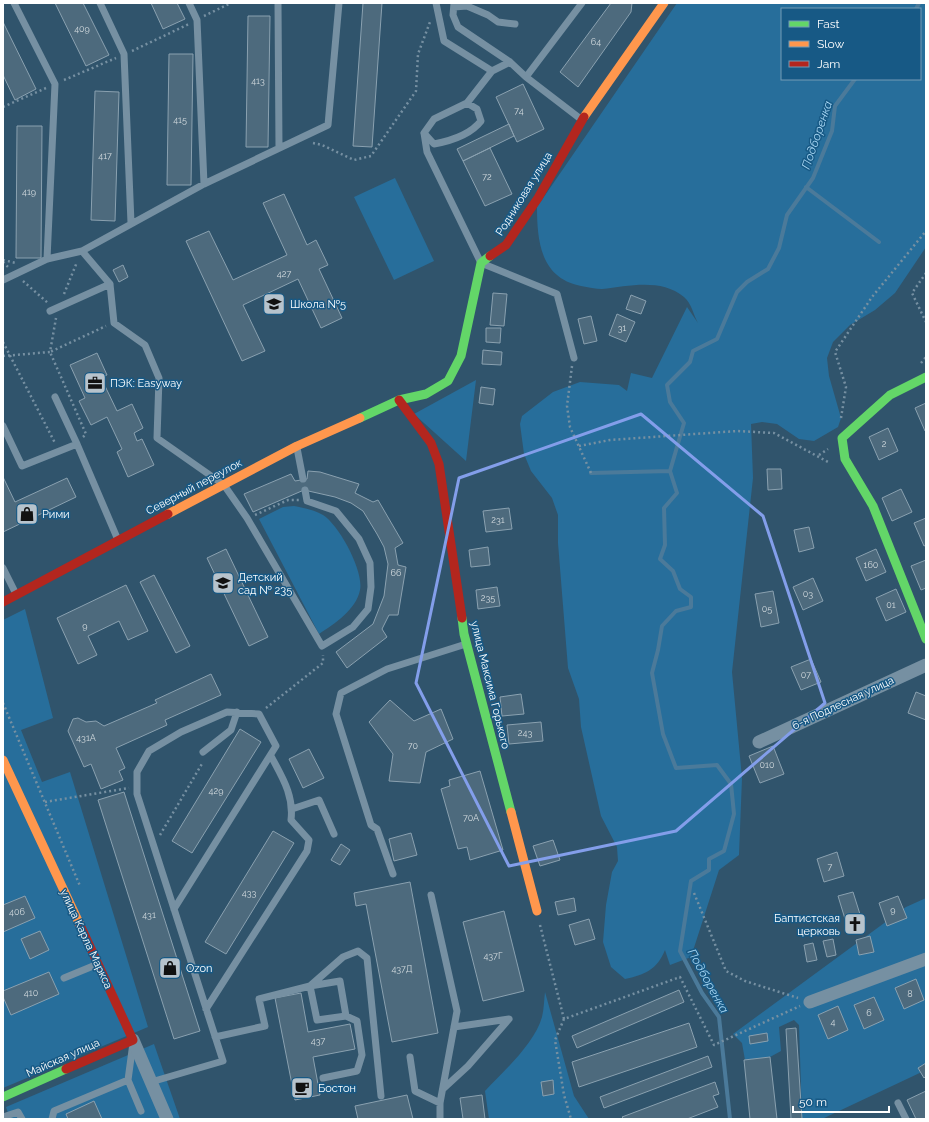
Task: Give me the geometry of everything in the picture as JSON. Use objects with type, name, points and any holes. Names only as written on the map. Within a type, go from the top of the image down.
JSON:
[{"type":"street","name":"Родниковая улица","points":[[481,263],[506,246],[538,198],[582,120],[664,3]]},
{"type":"street","points":[[399,400],[426,394],[448,381],[461,356],[481,263]]},
{"type":"street","points":[[926,378],[890,394],[842,438],[845,459],[873,506],[926,639]]},
{"type":"street","name":"Северный переулок","points":[[3,602],[297,446],[399,400]]},
{"type":"street","name":"улица Максима Горького","points":[[399,400],[431,443],[439,464],[466,644],[536,911]]},
{"type":"street","name":"6-я Подлесная улица","points":[[760,742],[926,665]]},
{"type":"street","name":"улица Карла Маркса","points":[[3,760],[133,1040],[167,1119]]},
{"type":"street","points":[[810,1002],[926,959]]},
{"type":"street","name":"Майская улица","points":[[3,1097],[133,1040]]},
{"type":"lane","points":[[14,3],[55,84],[47,258]]},
{"type":"lane","points":[[100,3],[124,54],[131,223]]},
{"type":"lane","points":[[189,3],[197,20],[204,184]]},
{"type":"lane","points":[[278,3],[279,148]]},
{"type":"lane","points":[[3,280],[47,258],[82,251],[204,184],[328,124],[339,3]]},
{"type":"lane","points":[[526,76],[582,3]]},
{"type":"lane","points":[[436,5],[444,41],[492,71]]},
{"type":"lane","points":[[514,24],[498,22],[488,15],[467,6],[454,5],[453,15],[458,27],[510,62],[582,120]]},
{"type":"lane","points":[[510,62],[492,71],[468,103],[434,119],[424,133],[427,152],[481,263],[557,294],[574,358]]},
{"type":"lane","points":[[424,133],[434,144],[445,142],[476,128],[481,121],[477,109],[468,103]]},
{"type":"lane","points":[[82,251],[110,284],[114,323],[144,345],[159,378],[157,438],[224,485],[248,518],[322,646],[352,627],[368,609],[371,587],[370,563],[359,539],[336,511],[307,501],[305,490]]},
{"type":"lane","points":[[52,310],[110,284]]},
{"type":"lane","points":[[55,397],[119,540]]},
{"type":"lane","points":[[3,426],[22,466],[77,444]]},
{"type":"lane","points":[[297,446],[303,479]]},
{"type":"lane","points":[[3,568],[16,595]]},
{"type":"lane","points":[[392,874],[377,829],[371,825],[336,714],[340,693],[386,669],[466,644]]},
{"type":"lane","points":[[151,1082],[223,1061],[215,1037],[137,794],[137,772],[148,752],[181,732],[227,712],[259,714],[276,746],[174,909]]},
{"type":"lane","points":[[203,752],[212,747],[232,730],[237,712]]},
{"type":"lane","points":[[206,1009],[307,851],[309,840],[291,820],[292,809],[290,792],[271,756]]},
{"type":"lane","points":[[292,809],[319,800],[334,834]]},
{"type":"lane","points":[[431,895],[457,1011],[440,1103],[440,1119]]},
{"type":"lane","points":[[310,986],[343,957],[358,951],[367,958],[381,1096]]},
{"type":"lane","points":[[64,978],[98,964]]},
{"type":"lane","points":[[215,1037],[265,1026],[259,999],[310,986],[340,981],[346,1016]]},
{"type":"lane","points":[[310,986],[317,1020],[346,1016],[358,1021],[362,1055],[357,1071],[323,1078]]},
{"type":"lane","points":[[443,1089],[468,1066],[509,1019],[454,1027]]},
{"type":"lane","points":[[133,1040],[128,1080],[141,1111]]},
{"type":"lane","points":[[410,1057],[415,1091],[440,1103]]},
{"type":"lane","points":[[52,1119],[54,1110],[128,1080]]},
{"type":"lane","points":[[898,1103],[906,1119]]},
{"type":"lane","points":[[3,1117],[18,1112],[22,1119]]},
{"type":"path","points":[[298,139],[322,145],[354,160],[371,156],[416,91],[418,54],[436,5]]},
{"type":"path","points":[[842,438],[838,431],[846,387],[835,352],[872,297],[926,231]]},
{"type":"path","points":[[3,262],[52,310]]},
{"type":"path","points":[[926,273],[912,293],[926,322]]},
{"type":"path","points":[[3,356],[50,352],[114,323]]},
{"type":"path","points":[[3,342],[59,451]]},
{"type":"path","points":[[50,352],[86,434],[77,444]]},
{"type":"path","points":[[574,358],[567,406],[570,427],[591,473]]},
{"type":"path","points":[[579,446],[610,440],[737,431],[774,433],[819,455]]},
{"type":"path","points":[[248,518],[273,505],[288,500],[307,501]]},
{"type":"path","points":[[259,714],[323,663],[322,646]]},
{"type":"path","points":[[3,703],[82,890]]},
{"type":"path","points":[[154,846],[212,747]]},
{"type":"path","points":[[45,802],[137,787]]},
{"type":"path","points":[[694,893],[726,971],[745,981],[810,1002]]},
{"type":"path","points":[[536,911],[564,1019],[555,1040],[564,1095],[571,1119]]},
{"type":"path","points":[[564,1019],[680,977],[714,1045],[810,1002]]},
{"type":"highlighted area","points":[[641,414],[763,516],[825,703],[676,831],[509,866],[416,683],[459,478]]},
{"type":"shaded area","points":[[677,3],[926,3],[926,247],[895,293],[875,310],[850,325],[833,342],[827,358],[829,376],[841,418],[838,427],[814,441],[799,439],[777,424],[762,422],[751,424],[753,478],[732,672],[742,778],[739,855],[719,870],[691,957],[670,965],[665,950],[662,957],[654,967],[638,976],[625,979],[611,967],[603,942],[606,905],[612,872],[618,861],[617,847],[601,816],[581,727],[579,699],[568,668],[558,543],[558,515],[552,498],[531,471],[524,454],[520,424],[522,416],[553,392],[580,382],[619,385],[627,391],[631,373],[652,378],[687,307],[698,323],[687,300],[675,291],[665,287],[655,285],[634,285],[597,289],[568,282],[557,275],[544,257],[540,245],[537,207]]},
{"type":"shaded area","points":[[395,178],[434,261],[394,280],[354,197]]},
{"type":"shaded area","points":[[476,380],[466,461],[414,414]]},
{"type":"shaded area","points":[[294,506],[309,509],[323,515],[336,528],[349,549],[358,572],[360,582],[360,590],[354,604],[344,616],[319,634],[259,519],[283,507]]},
{"type":"shaded area","points":[[25,609],[53,718],[21,730],[42,782],[70,772],[148,1027],[3,1088],[3,620]]},
{"type":"shaded area","points":[[926,898],[926,1070],[822,1119],[802,1119],[799,1025],[794,1020],[779,1027],[781,1051],[770,1057],[745,1060],[742,1043],[733,1034],[906,907]]},
{"type":"shaded area","points":[[545,992],[574,1096],[589,1119],[489,1119],[485,1091],[518,1057],[533,1037],[542,1017]]},
{"type":"shaded area","points":[[154,1044],[180,1119],[10,1119],[6,1107]]},
{"type":"building","points":[[55,3],[83,3],[109,55],[86,66]]},
{"type":"building","points":[[151,3],[177,3],[185,19],[163,29]]},
{"type":"building","points":[[363,3],[382,3],[372,147],[353,146]]},
{"type":"building","points":[[611,3],[632,3],[631,12],[578,87],[560,72]]},
{"type":"building","points":[[248,16],[270,16],[268,147],[246,147]]},
{"type":"building","points":[[3,22],[36,89],[15,100],[3,75]]},
{"type":"building","points":[[169,54],[193,54],[191,185],[167,185]]},
{"type":"building","points":[[523,84],[544,129],[517,142],[496,97]]},
{"type":"building","points":[[95,91],[119,92],[115,221],[91,220]]},
{"type":"building","points":[[509,124],[514,136],[463,161],[457,149]]},
{"type":"building","points":[[17,126],[42,126],[41,258],[16,258]]},
{"type":"building","points":[[490,148],[512,194],[485,206],[463,161]]},
{"type":"building","points":[[284,194],[307,245],[316,240],[328,265],[319,269],[342,318],[321,328],[298,279],[243,305],[265,351],[242,361],[186,241],[209,231],[233,280],[287,255],[263,203]]},
{"type":"building","points":[[123,265],[128,277],[119,282],[113,270]]},
{"type":"building","points":[[493,293],[507,294],[504,326],[490,325]]},
{"type":"building","points":[[631,295],[646,301],[641,314],[626,309]]},
{"type":"building","points":[[617,314],[635,322],[626,342],[609,335]]},
{"type":"building","points":[[591,316],[597,341],[584,344],[578,319]]},
{"type":"building","points":[[486,328],[501,328],[500,343],[486,342]]},
{"type":"building","points":[[483,350],[502,352],[501,365],[482,364]]},
{"type":"building","points":[[97,353],[107,375],[97,379],[101,388],[105,386],[117,411],[132,404],[143,428],[134,433],[137,441],[142,439],[154,465],[128,477],[117,452],[122,449],[107,417],[91,425],[79,401],[85,398],[70,365]]},
{"type":"building","points":[[481,387],[495,389],[493,405],[479,403]]},
{"type":"building","points":[[926,403],[926,431],[925,431],[915,408]]},
{"type":"building","points":[[888,428],[898,451],[879,460],[869,437]]},
{"type":"building","points":[[767,469],[781,469],[782,489],[768,490]]},
{"type":"building","points":[[308,471],[320,472],[359,484],[355,493],[373,502],[378,500],[403,543],[395,548],[398,565],[406,567],[398,615],[389,615],[382,629],[387,637],[347,668],[336,652],[373,624],[384,596],[388,564],[384,547],[377,534],[363,511],[351,503],[335,497],[304,490],[253,512],[244,494],[291,474],[295,481],[307,479]]},
{"type":"building","points":[[3,477],[15,502],[67,478],[76,497],[3,532]]},
{"type":"building","points":[[901,489],[912,512],[892,521],[882,498]]},
{"type":"building","points":[[509,508],[512,529],[486,532],[483,511]]},
{"type":"building","points":[[926,518],[926,545],[924,546],[914,523]]},
{"type":"building","points":[[809,527],[814,548],[799,552],[794,530]]},
{"type":"building","points":[[488,547],[490,565],[471,567],[469,550]]},
{"type":"building","points":[[226,549],[268,637],[249,646],[207,558]]},
{"type":"building","points":[[876,549],[886,572],[866,581],[856,558]]},
{"type":"building","points":[[926,560],[926,588],[921,590],[911,566]]},
{"type":"building","points":[[154,575],[190,646],[176,653],[140,582]]},
{"type":"building","points":[[813,578],[823,601],[803,610],[793,587]]},
{"type":"building","points":[[126,585],[148,631],[128,640],[119,621],[88,636],[97,655],[78,664],[57,618]]},
{"type":"building","points":[[497,587],[500,606],[478,609],[476,590]]},
{"type":"building","points":[[896,589],[906,612],[886,621],[876,598]]},
{"type":"building","points":[[773,591],[779,623],[761,627],[755,594]]},
{"type":"building","points":[[811,659],[821,682],[801,690],[791,667]]},
{"type":"building","points":[[211,674],[221,695],[165,720],[167,725],[116,748],[125,768],[119,771],[123,780],[101,789],[91,764],[84,767],[68,731],[73,719],[78,718],[86,722],[96,721],[104,726],[157,703],[155,700]]},
{"type":"building","points":[[916,692],[926,696],[926,720],[908,713]]},
{"type":"building","points":[[521,694],[524,714],[502,716],[500,697]]},
{"type":"building","points":[[390,700],[414,721],[441,709],[453,739],[426,752],[420,783],[389,781],[393,754],[369,722]]},
{"type":"building","points":[[541,722],[543,741],[509,744],[507,725]]},
{"type":"building","points":[[240,729],[261,742],[192,853],[172,841]]},
{"type":"building","points":[[773,746],[784,774],[760,783],[749,756]]},
{"type":"building","points":[[309,749],[324,778],[303,788],[289,759]]},
{"type":"building","points":[[480,771],[503,850],[470,860],[467,847],[458,849],[441,789],[450,786],[449,780]]},
{"type":"building","points":[[124,792],[200,1031],[174,1039],[98,800]]},
{"type":"building","points":[[273,831],[294,843],[226,954],[205,942]]},
{"type":"building","points":[[411,833],[417,855],[394,861],[389,839]]},
{"type":"building","points":[[553,840],[560,860],[540,866],[533,846]]},
{"type":"building","points":[[341,844],[350,850],[340,865],[331,860]]},
{"type":"building","points":[[837,852],[844,876],[824,882],[817,859]]},
{"type":"building","points":[[410,882],[438,1033],[392,1042],[366,904],[356,906],[354,893]]},
{"type":"building","points":[[853,892],[864,927],[849,932],[838,896]]},
{"type":"building","points":[[25,896],[35,918],[3,932],[3,905]]},
{"type":"building","points":[[898,896],[907,918],[887,926],[879,903]]},
{"type":"building","points":[[574,898],[576,911],[558,915],[555,902]]},
{"type":"building","points":[[504,911],[524,991],[483,1001],[463,922]]},
{"type":"building","points":[[589,919],[595,939],[575,945],[569,925]]},
{"type":"building","points":[[40,931],[49,950],[30,959],[21,939]]},
{"type":"building","points":[[870,936],[874,952],[859,955],[856,940]]},
{"type":"building","points":[[833,939],[836,955],[827,957],[823,941]]},
{"type":"building","points":[[813,943],[817,960],[807,962],[804,945]]},
{"type":"building","points":[[49,972],[59,994],[11,1015],[3,997],[3,991]]},
{"type":"building","points":[[916,979],[924,1000],[904,1009],[895,988]]},
{"type":"building","points":[[679,990],[684,1002],[577,1048],[572,1036]]},
{"type":"building","points":[[301,993],[308,1032],[350,1024],[355,1049],[313,1057],[320,1095],[295,1100],[275,998]]},
{"type":"building","points":[[874,997],[884,1020],[864,1029],[854,1005]]},
{"type":"building","points":[[838,1006],[848,1030],[828,1039],[818,1015]]},
{"type":"building","points":[[689,1023],[697,1047],[579,1087],[572,1062]]},
{"type":"building","points":[[796,1028],[802,1119],[791,1119],[786,1029]]},
{"type":"building","points":[[767,1033],[768,1041],[750,1044],[749,1036]]},
{"type":"building","points":[[708,1056],[712,1067],[604,1108],[600,1097]]},
{"type":"building","points":[[770,1057],[777,1119],[750,1119],[744,1060]]},
{"type":"building","points":[[926,1063],[926,1076],[924,1078],[918,1068]]},
{"type":"building","points":[[553,1080],[554,1094],[543,1096],[541,1082]]},
{"type":"building","points":[[715,1082],[719,1094],[713,1096],[718,1107],[687,1119],[624,1119],[622,1117]]},
{"type":"building","points":[[926,1091],[926,1119],[916,1119],[907,1100]]},
{"type":"building","points":[[407,1095],[413,1119],[358,1119],[355,1106]]},
{"type":"building","points":[[482,1095],[485,1119],[463,1119],[460,1098]]},
{"type":"building","points":[[94,1101],[102,1119],[68,1119],[66,1114]]},
{"type":"waterway","name":"Подборенка","points":[[916,8],[919,3]]},
{"type":"waterway","name":"Подборенка","points":[[730,1119],[719,1017],[702,993],[680,951],[691,881],[709,870],[709,859],[724,851],[734,814],[731,784],[717,765],[676,768],[663,734],[652,673],[662,626],[676,611],[691,607],[691,597],[680,589],[673,571],[660,559],[665,545],[664,508],[677,493],[670,471],[684,423],[670,402],[667,385],[690,362],[693,351],[717,339],[737,292],[747,282],[768,269],[779,248],[787,215],[813,178],[832,131],[835,106],[854,80]]},
{"type":"waterway","points":[[806,187],[879,242]]},
{"type":"waterway","points":[[591,473],[670,471]]},
{"type":"traffic: fast","points":[[360,418],[399,400],[426,394],[448,381],[461,356],[481,263],[490,256]]},
{"type":"traffic: fast","points":[[926,377],[890,395],[842,438],[845,459],[873,506],[926,639]]},
{"type":"traffic: fast","points":[[462,618],[464,634],[511,812]]},
{"type":"traffic: fast","points":[[3,1097],[66,1069]]},
{"type":"traffic: slow","points":[[584,117],[664,3]]},
{"type":"traffic: slow","points":[[168,514],[297,446],[360,418]]},
{"type":"traffic: slow","points":[[3,760],[80,925]]},
{"type":"traffic: slow","points":[[511,812],[537,911]]},
{"type":"traffic: jam","points":[[490,256],[506,245],[538,198],[584,117]]},
{"type":"traffic: jam","points":[[399,400],[431,443],[439,464],[462,618]]},
{"type":"traffic: jam","points":[[3,602],[168,514]]},
{"type":"traffic: jam","points":[[66,1069],[133,1040],[80,925]]},
{"type":"place","name":"Школа №5","points":[[274,304]]},
{"type":"place","name":"ПЭК: Easyway","points":[[95,383]]},
{"type":"place","name":"Рими","points":[[27,514]]},
{"type":"place","name":"Детский сад № 235","points":[[223,583]]},
{"type":"place","name":"Баптистская церковь","points":[[855,924]]},
{"type":"place","name":"Ozon","points":[[170,968]]},
{"type":"place","name":"Бостон","points":[[302,1088]]}]
